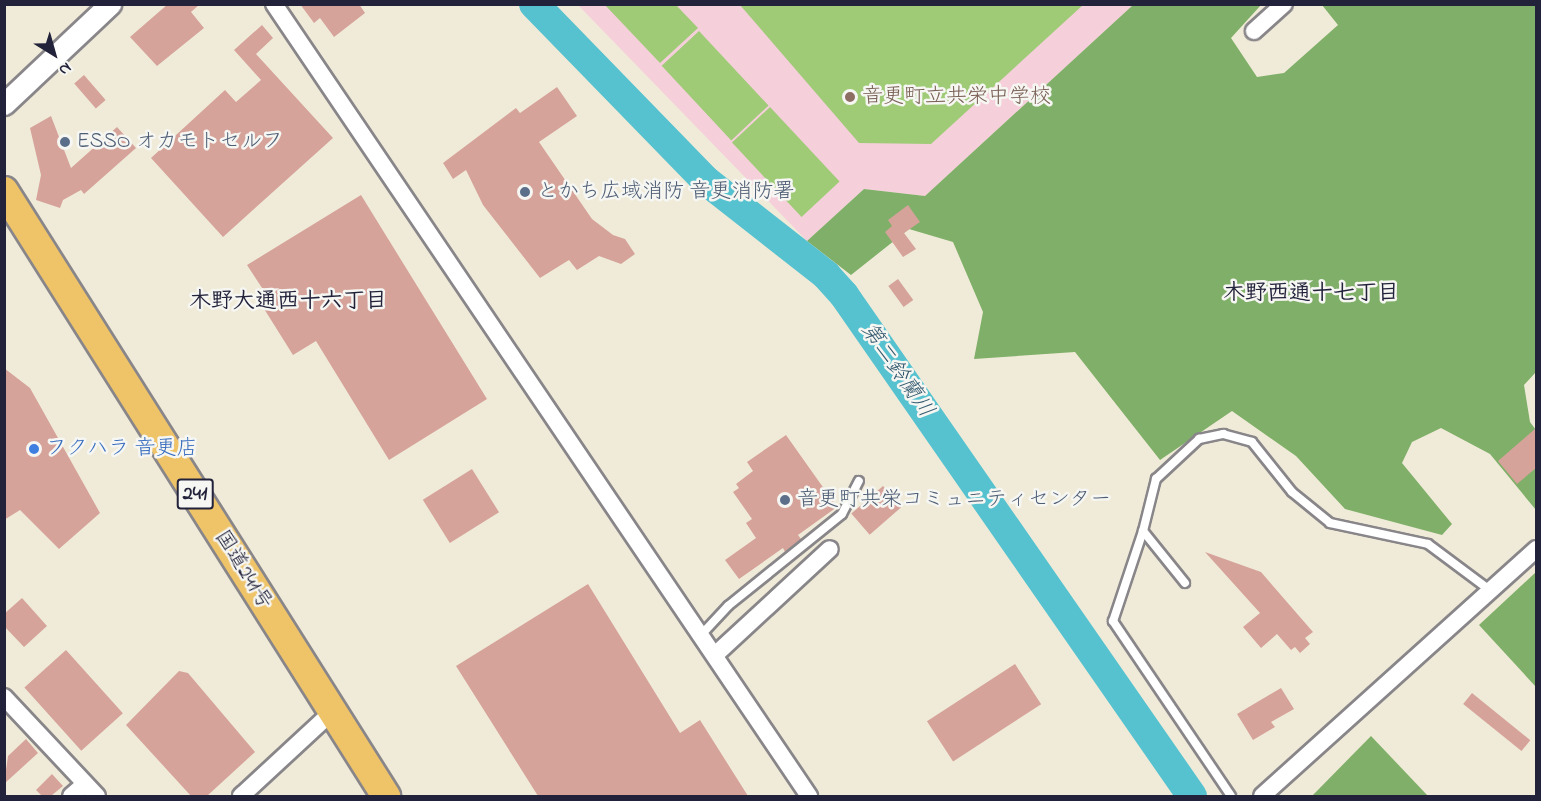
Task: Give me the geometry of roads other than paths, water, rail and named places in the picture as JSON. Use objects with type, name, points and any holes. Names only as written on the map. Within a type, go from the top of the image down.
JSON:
[{"type":"highway","name":"国道241号","points":[[4,191],[386,796]]},
{"type":"street","points":[[4,104],[110,4]]},
{"type":"street","points":[[274,4],[809,796]]},
{"type":"street","points":[[1254,31],[1284,4]]},
{"type":"street","points":[[715,655],[830,549]]},
{"type":"street","points":[[1262,796],[1536,549]]},
{"type":"street","points":[[4,696],[91,790],[71,796]]},
{"type":"street","points":[[241,796],[332,712]]},
{"type":"lane","points":[[1231,796],[1113,621],[1143,531],[1156,479],[1199,439],[1223,434],[1252,442],[1292,492],[1330,523],[1428,544],[1491,591]]},
{"type":"lane","points":[[701,635],[728,606],[842,514],[859,480]]},
{"type":"lane","points":[[1143,531],[1185,583]]},
{"type":"waterway","name":"第二鈴蘭川","points":[[534,4],[705,180],[826,275],[844,295],[1192,796]]},
{"type":"place","name":"音更町立共栄中学校","points":[[850,97]]},
{"type":"place","name":"ESSO オカモトセルフ","points":[[65,142]]},
{"type":"place","name":"とかち広域消防 音更消防署","points":[[525,192]]},
{"type":"place","name":"フクハラ 音更店","points":[[34,449]]},
{"type":"place","name":"音更町共栄コミュニティセンター","points":[[785,500]]},
{"type":"district","name":"木野西通十七丁目","points":[[1311,295]]},
{"type":"district","name":"木野大通西十六丁目","points":[[288,303]]}]
